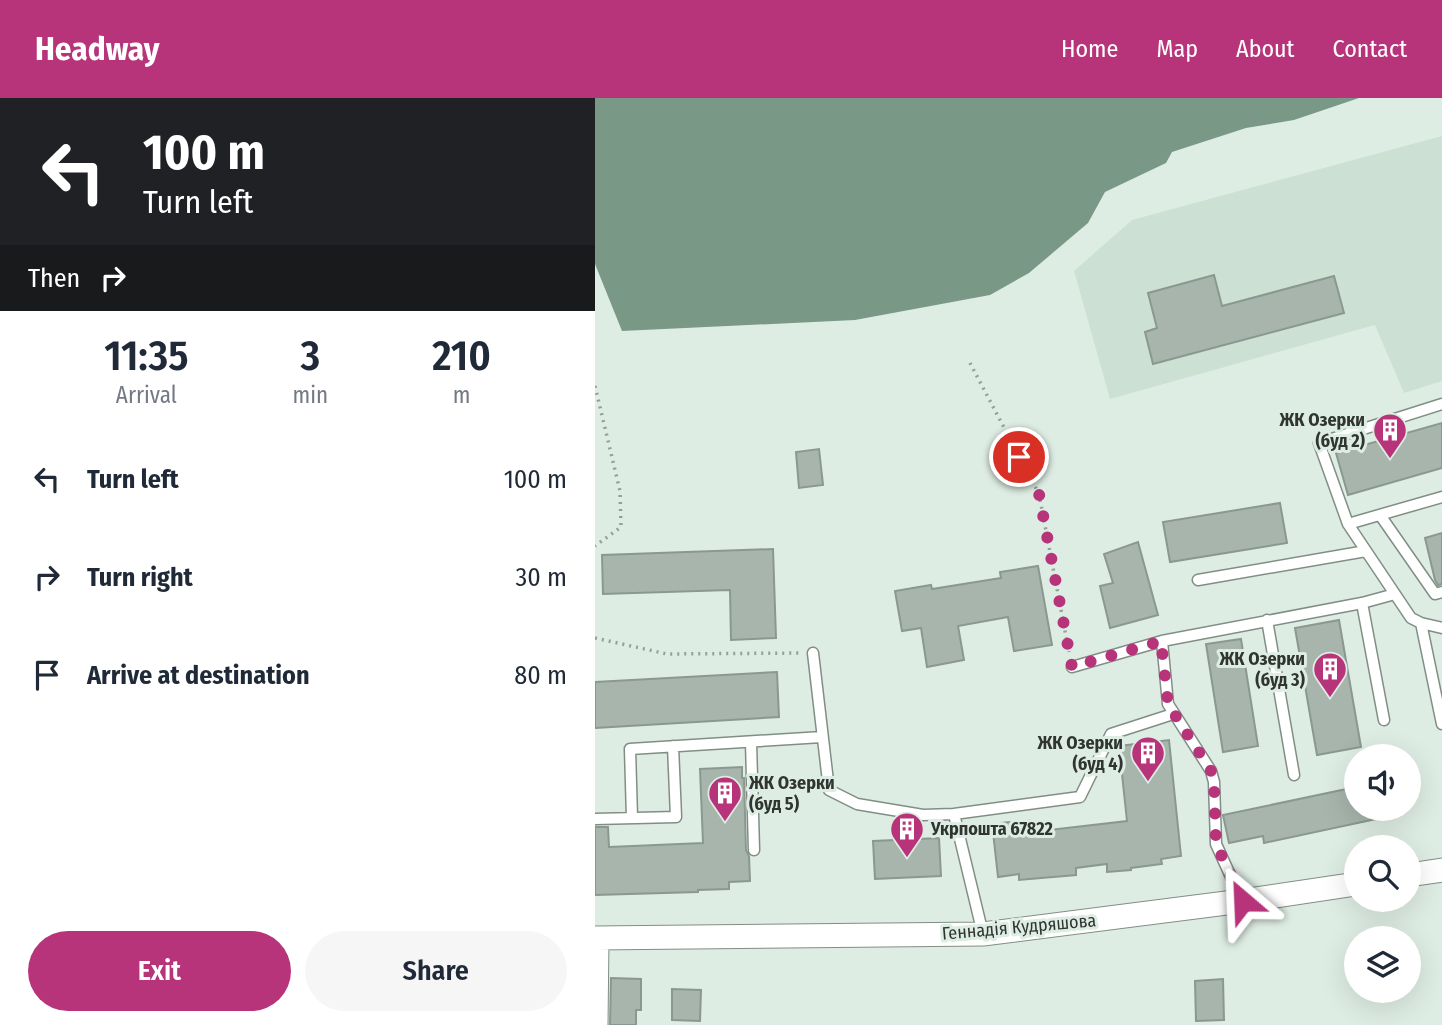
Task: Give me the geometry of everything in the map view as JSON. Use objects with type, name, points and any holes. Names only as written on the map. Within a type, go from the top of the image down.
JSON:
[{"type":"street","points":[[1421,873],[1442,870]]},
{"type":"street","name":"Геннадія Кудряшова","points":[[596,938],[983,934],[1344,886]]},
{"type":"street","points":[[596,938],[596,1025]]},
{"type":"lane","points":[[1442,404],[1319,443],[1348,524],[1411,618],[1442,628]]},
{"type":"lane","points":[[1348,524],[1442,497]]},
{"type":"lane","points":[[1380,515],[1435,594],[1442,593]]},
{"type":"lane","points":[[1198,580],[1366,551]]},
{"type":"lane","points":[[1072,667],[1161,641],[1362,603],[1395,594]]},
{"type":"lane","points":[[1362,603],[1384,720]]},
{"type":"lane","points":[[1267,620],[1294,775]]},
{"type":"lane","points":[[1422,623],[1442,724]]},
{"type":"lane","points":[[1161,641],[1168,704],[1211,771],[1214,782],[1216,844],[1243,901]]},
{"type":"lane","points":[[813,653],[828,790],[857,804],[923,814],[954,814],[1080,797],[1111,734],[1173,714]]},
{"type":"lane","points":[[632,818],[631,749],[822,737]]},
{"type":"lane","points":[[751,742],[754,850]]},
{"type":"lane","points":[[595,819],[675,817],[673,746]]},
{"type":"lane","points":[[954,814],[983,934]]},
{"type":"path","points":[[969,363],[1039,494],[1072,667]]},
{"type":"path","points":[[595,386],[620,491],[621,527],[595,546]]},
{"type":"path","points":[[595,638],[667,654],[813,653]]},
{"type":"shaded area","points":[[595,98],[1359,98],[1294,120],[1246,128],[1172,152],[1166,163],[1105,192],[1088,223],[1029,273],[990,295],[855,320],[622,331],[595,264]]},
{"type":"shaded area","points":[[1442,136],[1442,381],[1404,393],[1375,325],[1110,399],[1074,271],[1132,220]]},
{"type":"building","points":[[1214,275],[1222,306],[1334,276],[1344,313],[1153,364],[1145,332],[1157,328],[1148,293]]},
{"type":"building","name":"ЖК Озерки (буд 2)","points":[[1442,423],[1442,468],[1348,495],[1336,453]]},
{"type":"building","points":[[819,449],[823,485],[799,488],[796,452]]},
{"type":"building","points":[[1280,503],[1287,543],[1170,562],[1163,522]]},
{"type":"building","points":[[1442,533],[1442,584],[1438,585],[1425,538]]},
{"type":"building","points":[[1138,542],[1158,615],[1110,628],[1100,586],[1113,583],[1104,554]]},
{"type":"building","points":[[773,549],[776,638],[731,640],[730,590],[603,594],[602,555]]},
{"type":"building","points":[[1038,566],[1052,645],[1014,651],[1008,617],[958,626],[964,660],[927,667],[921,628],[902,631],[895,591],[931,585],[932,589],[1001,578],[1000,572]]},
{"type":"building","name":"ЖК Озерки (буд 3)","points":[[1339,620],[1360,744],[1344,744],[1344,750],[1317,755],[1295,628]]},
{"type":"building","points":[[1241,639],[1258,746],[1223,752],[1206,644]]},
{"type":"building","points":[[777,672],[779,717],[595,728],[595,682]]},
{"type":"building","name":"ЖК Озерки (буд 4)","points":[[1169,740],[1181,856],[1161,859],[1162,864],[1131,870],[1107,872],[1107,864],[1076,868],[1076,875],[1019,880],[1019,874],[998,877],[993,832],[1002,831],[1001,823],[1031,820],[1032,832],[1127,821],[1119,746]]},
{"type":"building","name":"ЖК Озерки (буд 5)","points":[[742,767],[750,881],[729,882],[729,889],[698,892],[595,895],[595,827],[608,827],[609,847],[703,843],[700,769]]},
{"type":"building","points":[[1344,790],[1344,821],[1367,821],[1264,843],[1263,836],[1229,843],[1223,815]]},
{"type":"building","name":"Укрпошта 67822","points":[[939,838],[941,876],[875,879],[873,841]]},
{"type":"building","points":[[611,978],[641,979],[641,1010],[636,1010],[636,1025],[610,1025]]},
{"type":"building","points":[[1223,979],[1224,1020],[1196,1021],[1195,981]]},
{"type":"building","points":[[672,989],[701,990],[700,1021],[672,1020]]},
{"type":"place","name":"ЖК Озерки (буд 2)","points":[[1390,460]]},
{"type":"place","name":"ЖК Озерки (буд 3)","points":[[1330,699]]},
{"type":"place","name":"ЖК Озерки (буд 4)","points":[[1148,783]]},
{"type":"place","name":"ЖК Озерки (буд 5)","points":[[725,823]]},
{"type":"place","name":"Укрпошта 67822","points":[[907,859]]},
{"type":"route","points":[[1019,457],[1039,494],[1072,667],[1161,641],[1168,704],[1211,771],[1214,782],[1216,844],[1243,901]]}]
